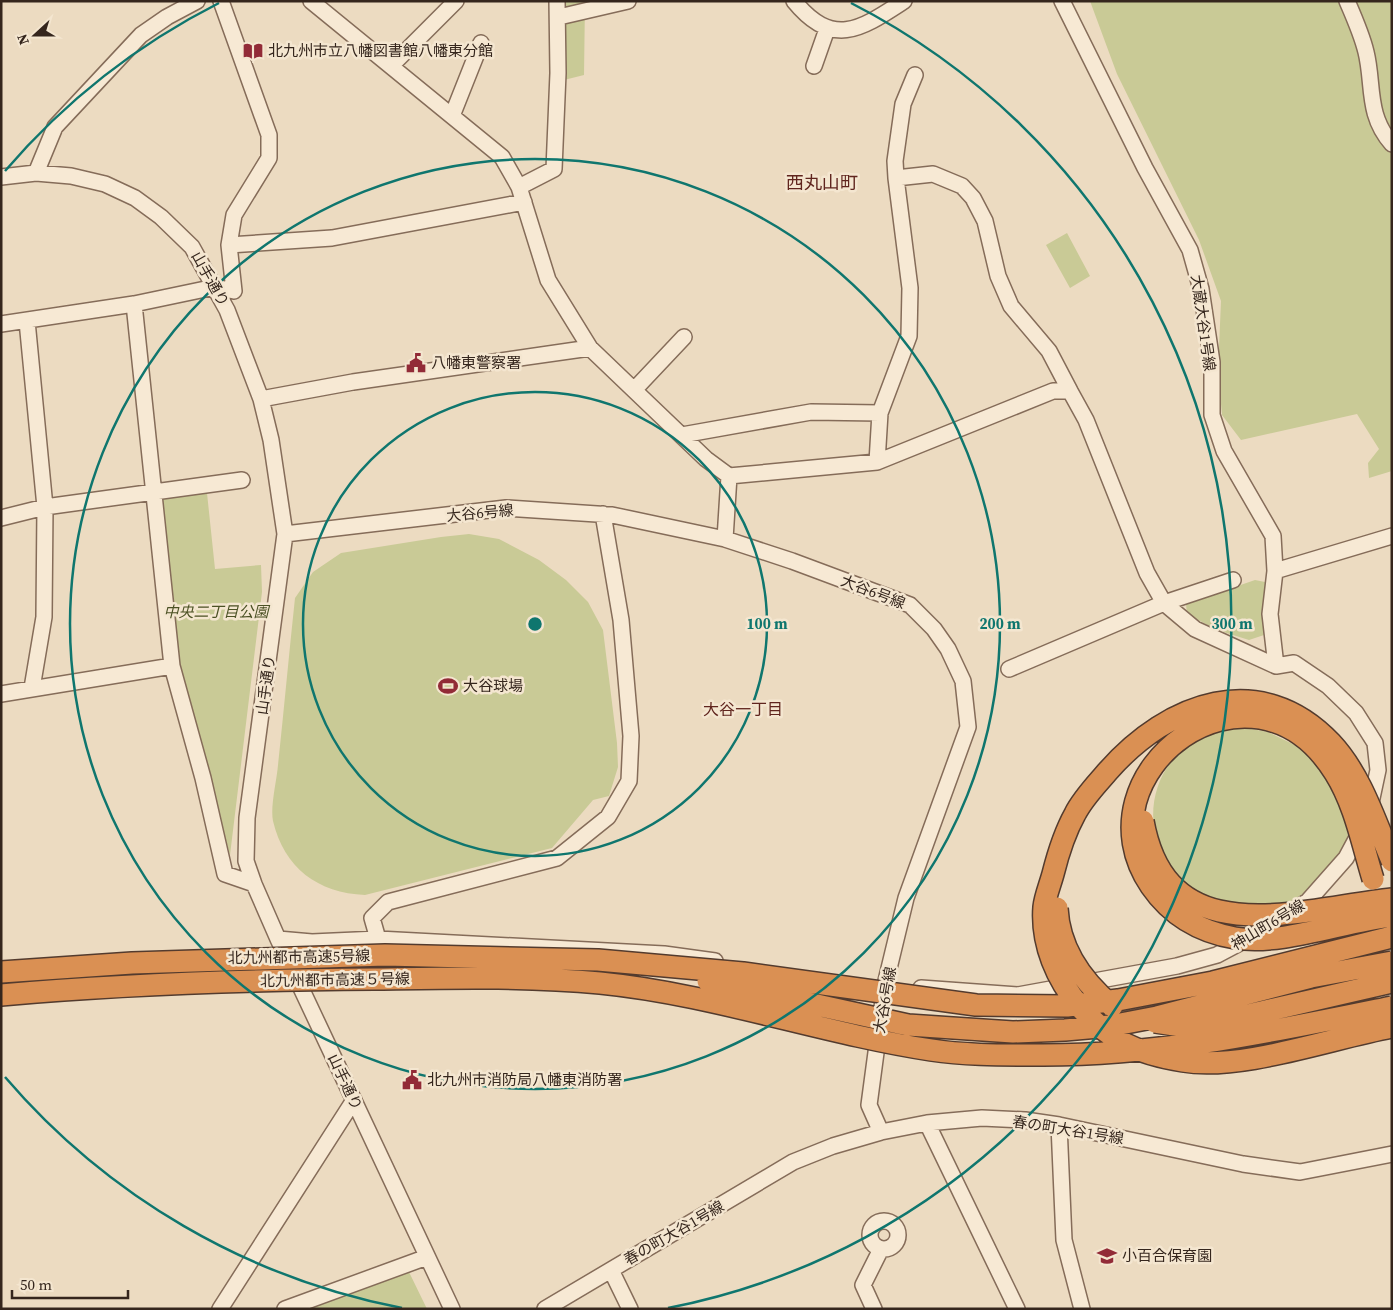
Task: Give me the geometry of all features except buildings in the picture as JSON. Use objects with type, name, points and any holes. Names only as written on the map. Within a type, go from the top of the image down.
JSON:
[{"type":"highway","points":[[1392,861],[1358,782],[1346,762],[1330,742],[1310,725],[1285,710],[1261,701],[1238,699],[1210,704],[1183,713],[1148,733],[1122,756],[1076,812],[1057,858],[1044,906],[1050,956],[1059,977],[1089,1017],[1108,1035],[1132,1048],[1186,1062],[1215,1062],[1245,1059],[1392,1027]]},
{"type":"highway","points":[[1373,880],[1354,812],[1334,772],[1322,754],[1306,739],[1277,721],[1256,717],[1236,717],[1203,724],[1180,739],[1157,761],[1136,794],[1132,840],[1143,875],[1160,899],[1181,918],[1212,933],[1255,940],[1392,916]]},
{"type":"highway","points":[[1157,761],[1142,815],[1147,843],[1158,865],[1173,886],[1195,903],[1220,912],[1248,916],[1302,912],[1392,899]]},
{"type":"highway","points":[[1057,858],[1059,929],[1067,951],[1078,971],[1094,991],[1113,1007],[1133,1017],[1173,1025],[1205,1025],[1392,982]]},
{"type":"highway","points":[[598,960],[743,973],[976,1005],[1059,1006],[1118,1000],[1176,990],[1392,937]]},
{"type":"highway","name":"北九州都市高速5号線","points":[[1,972],[132,963],[355,956],[598,960]]},
{"type":"highway","points":[[598,960],[908,1025],[1013,1032],[1110,1026],[1158,1017],[1311,977],[1392,962]]},
{"type":"highway","name":"北九州都市高速５号線","points":[[1,995],[215,982],[434,978],[599,983],[669,994],[867,1038],[934,1050],[993,1055],[1123,1054],[1191,1046],[1256,1035],[1392,1007]]},
{"type":"street","points":[[36,173],[55,127],[141,36],[167,17],[197,1]]},
{"type":"street","points":[[1,324],[134,304],[215,287],[234,291],[229,244],[234,215],[269,158],[269,135],[221,1]]},
{"type":"street","points":[[311,1],[502,157],[519,187],[548,280],[590,348],[706,459],[729,476],[877,462],[1053,391],[1070,390]]},
{"type":"street","points":[[391,66],[456,1]]},
{"type":"street","points":[[519,187],[554,169],[559,17],[557,1]]},
{"type":"street","points":[[559,17],[628,1]]},
{"type":"street","points":[[794,1],[808,18],[827,29],[845,30],[867,25],[904,1]]},
{"type":"street","name":"大蔵大谷1号線","points":[[1062,1],[1145,168],[1190,250],[1201,289],[1212,362],[1212,415],[1224,451],[1273,536],[1275,571]]},
{"type":"street","points":[[1347,1],[1366,53],[1370,97],[1383,134],[1392,144]]},
{"type":"street","points":[[814,66],[827,29]]},
{"type":"street","points":[[452,116],[481,43]]},
{"type":"street","points":[[877,462],[880,412],[909,336],[910,288],[895,161],[903,104],[915,75]]},
{"type":"street","name":"山手通り","points":[[1,177],[36,173],[71,176],[105,184],[134,198],[161,217],[192,247],[227,310],[260,399],[278,475],[285,534],[247,818],[246,861],[278,939],[452,1309]]},
{"type":"street","points":[[896,178],[933,174],[962,186],[973,198],[986,220],[998,276],[1011,306],[1050,350],[1086,420],[1148,573],[1164,603],[1195,629],[1276,666]]},
{"type":"street","points":[[229,244],[332,238],[524,202]]},
{"type":"street","points":[[134,304],[152,492],[172,666],[203,778],[225,874],[240,881],[254,884]]},
{"type":"street","points":[[27,321],[45,507],[44,617],[32,688]]},
{"type":"street","points":[[634,390],[684,337]]},
{"type":"street","points":[[260,399],[353,382],[590,348]]},
{"type":"street","points":[[682,435],[811,412],[880,412]]},
{"type":"street","points":[[725,539],[729,476]]},
{"type":"street","points":[[1,518],[45,507],[242,480]]},
{"type":"street","name":"大谷6号線","points":[[285,534],[506,508],[603,514],[725,539],[910,606],[934,629],[948,649],[963,681],[968,727],[906,898],[885,985],[869,1105],[881,1132]]},
{"type":"street","points":[[378,939],[372,918],[388,902],[557,858],[608,817],[629,781],[631,736],[621,620],[603,514]]},
{"type":"street","points":[[1276,666],[1270,614],[1275,571],[1392,536]]},
{"type":"street","points":[[1009,669],[1164,603],[1233,580]]},
{"type":"street","name":"神山町6号線","points":[[278,939],[312,942],[378,939],[664,954],[885,985],[1018,995],[1176,966],[1217,955],[1266,930],[1308,902],[1346,858],[1368,817],[1378,770],[1375,743],[1356,713],[1328,686],[1294,663],[1276,666]]},
{"type":"street","points":[[1,694],[172,666]]},
{"type":"street","points":[[220,1309],[354,1100]]},
{"type":"street","name":"春の町大谷1号線","points":[[545,1309],[793,1162],[833,1146],[881,1132],[927,1123],[982,1118],[1025,1120],[1243,1164],[1300,1172],[1392,1154]]},
{"type":"street","points":[[927,1123],[1017,1309]]},
{"type":"street","points":[[1059,1126],[1064,1240],[1082,1309]]},
{"type":"street","points":[[874,1309],[863,1285],[881,1249]]},
{"type":"street","points":[[285,1309],[427,1257]]},
{"type":"street","points":[[611,1270],[630,1309]]},
{"type":"green space","points":[[562,1],[585,1],[584,75],[564,80]]},
{"type":"green space","points":[[1090,1],[1392,1],[1392,471],[1369,478],[1368,463],[1379,449],[1357,414],[1241,440],[1222,415],[1218,371],[1221,301],[1199,240],[1117,74]]},
{"type":"green space","points":[[1067,233],[1090,276],[1070,288],[1046,245]]},
{"type":"green space","name":"中央二丁目公園","points":[[207,493],[215,569],[261,565],[262,592],[230,855],[179,665],[161,498]]},
{"type":"green space","name":"大谷球場","points":[[469,534],[499,539],[539,560],[566,580],[588,602],[603,630],[617,743],[618,767],[609,796],[593,800],[552,848],[365,895],[332,889],[318,883],[295,865],[285,852],[278,838],[272,815],[295,598],[313,572],[341,553]]},
{"type":"green space","points":[[1255,580],[1265,582],[1264,635],[1249,640],[1217,630],[1187,614],[1186,604]]},
{"type":"green space","points":[[1235,726],[1268,732],[1301,748],[1328,776],[1342,802],[1349,841],[1335,865],[1298,904],[1261,908],[1243,907],[1204,896],[1185,884],[1170,868],[1160,849],[1154,828],[1154,807],[1158,786],[1168,766],[1183,749],[1201,737]]},
{"type":"green space","points":[[409,1272],[427,1309],[306,1309]]},
{"type":"place","name":"北九州市立八幡図書館八幡東分館","points":[[253,51]]},
{"type":"place","name":"八幡東警察署","points":[[416,363]]},
{"type":"place","name":"大谷球場","points":[[448,686]]},
{"type":"place","name":"北九州市消防局八幡東消防署","points":[[412,1080]]},
{"type":"place","name":"小百合保育園","points":[[1107,1256]]},
{"type":"district","name":"西丸山町","points":[[822,183]]},
{"type":"district","name":"大谷一丁目","points":[[743,709]]}]
